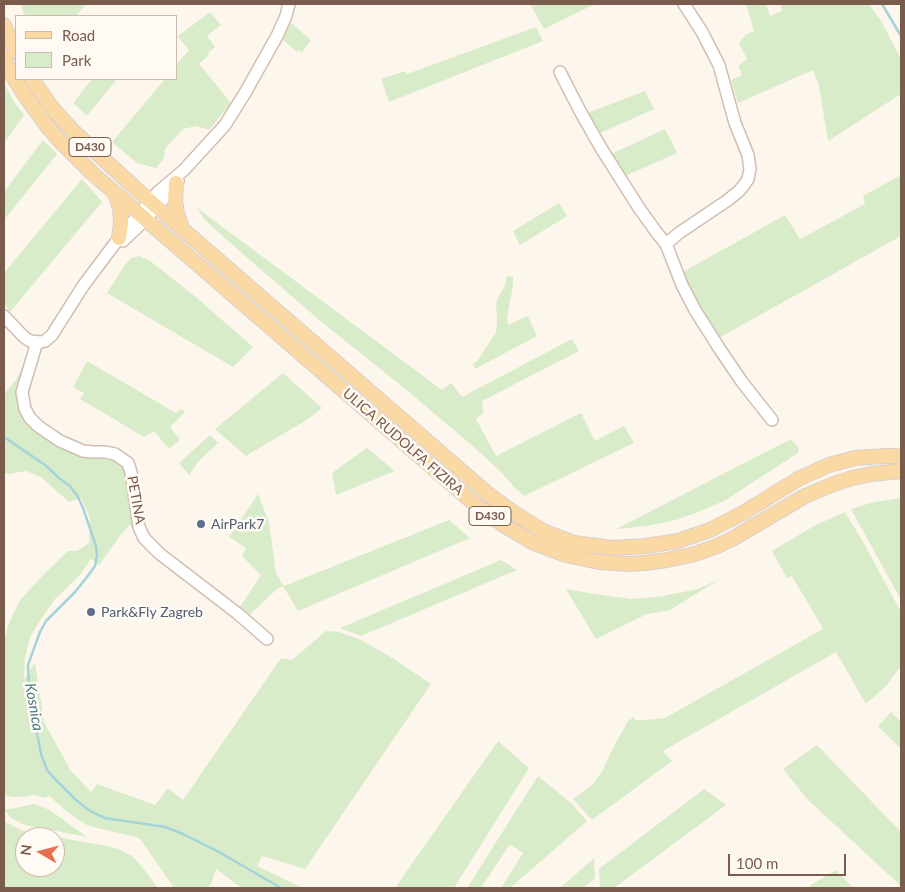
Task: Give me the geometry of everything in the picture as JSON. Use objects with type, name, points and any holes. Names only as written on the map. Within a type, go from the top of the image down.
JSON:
[{"type":"main road","points":[[4,25],[15,50]]},
{"type":"main road","name":"ULICA RUDOLFA FIZIRA","points":[[4,58],[15,80]]},
{"type":"main road","name":"ULICA RUDOLFA FIZIRA","points":[[15,80],[53,133],[92,173],[477,506],[505,526],[534,543],[561,553],[599,562],[628,564],[684,557],[732,539],[805,496],[831,485],[871,474],[901,471]]},
{"type":"main road","name":"ULICA RUDOLFA FIZIRA","points":[[33,80],[53,108],[74,132],[182,230],[488,494],[514,514],[545,532],[574,543],[613,548],[646,546],[678,541],[710,530],[743,513],[800,478],[829,464],[855,458],[901,456]]},
{"type":"main road","points":[[176,183],[175,201],[182,230]]},
{"type":"main road","points":[[115,193],[120,208],[119,238]]},
{"type":"street","points":[[153,204],[162,188],[184,170],[225,124],[277,36],[289,4]]},
{"type":"street","points":[[666,244],[679,232],[739,191],[748,179],[750,169],[748,155],[735,122],[719,65],[702,32],[684,4]]},
{"type":"street","points":[[560,72],[601,148],[666,244],[682,285],[695,310],[742,382],[772,420]]},
{"type":"street","points":[[4,316],[24,337],[36,342],[45,341],[52,335],[83,286],[119,238],[176,183],[184,170]]},
{"type":"street","points":[[106,255],[134,231],[142,216]]},
{"type":"street","name":"PETINA","points":[[36,342],[22,392],[25,409],[30,418],[60,441],[83,450],[115,454],[128,463],[139,527],[144,538],[160,554],[237,613],[267,639]]},
{"type":"green space","points":[[20,4],[86,4],[77,15],[25,15]]},
{"type":"green space","points":[[530,4],[592,4],[593,5],[544,29]]},
{"type":"green space","points":[[746,4],[766,4],[770,16],[782,11],[780,4],[869,4],[881,21],[901,59],[901,94],[828,141],[819,86],[813,70],[738,103],[731,80],[742,75],[738,66],[747,59],[739,43],[745,35],[754,31]]},
{"type":"green space","points":[[210,12],[221,25],[207,36],[215,47],[199,64],[231,103],[209,130],[197,126],[183,129],[165,149],[164,158],[156,168],[137,163],[112,142],[164,80],[178,80],[178,63],[189,50],[178,36]]},
{"type":"green space","points":[[291,23],[311,40],[302,52],[299,50],[297,52],[282,39]]},
{"type":"green space","points":[[536,27],[543,41],[389,102],[381,79],[405,71],[407,74]]},
{"type":"green space","points":[[91,80],[116,80],[87,116],[73,103]]},
{"type":"green space","points":[[4,83],[24,115],[4,143]]},
{"type":"green space","points":[[645,91],[654,109],[596,135],[585,114]]},
{"type":"green space","points":[[665,129],[677,153],[623,177],[609,155]]},
{"type":"green space","points":[[43,140],[57,154],[4,220],[4,192]]},
{"type":"green space","points":[[901,175],[901,236],[719,338],[697,307],[681,273],[785,215],[800,239],[865,204],[863,196]]},
{"type":"green space","points":[[82,179],[102,202],[10,312],[4,304],[4,273]]},
{"type":"green space","points":[[559,203],[567,216],[520,245],[513,231]]},
{"type":"green space","points":[[197,208],[442,390],[451,383],[462,397],[572,339],[579,351],[482,401],[483,413],[476,419],[496,456],[581,413],[595,441],[624,426],[634,443],[524,496],[475,448],[318,319],[235,247],[205,220]]},
{"type":"green space","points":[[139,256],[149,260],[197,298],[253,347],[233,367],[107,293],[124,266],[131,258]]},
{"type":"green space","points":[[507,276],[513,277],[507,318],[508,325],[528,316],[537,336],[475,369],[473,364],[478,360],[496,332],[496,304],[504,288]]},
{"type":"green space","points":[[27,360],[21,379],[35,426],[109,456],[126,465],[135,526],[133,529],[129,525],[99,565],[91,559],[80,575],[55,599],[30,637],[25,658],[24,679],[35,663],[44,722],[71,771],[91,792],[97,784],[155,805],[168,788],[183,800],[281,658],[292,660],[326,631],[339,632],[361,640],[431,684],[305,869],[262,856],[257,866],[300,888],[242,888],[216,869],[208,888],[174,888],[141,840],[136,837],[87,825],[74,817],[49,796],[46,798],[34,795],[12,797],[4,795],[4,640],[9,623],[20,600],[46,572],[68,551],[77,551],[89,543],[90,518],[81,498],[69,502],[41,477],[26,471],[4,473],[4,394],[15,381]]},
{"type":"green space","points":[[87,361],[176,413],[181,409],[185,412],[170,427],[180,440],[169,449],[154,431],[144,437],[80,399],[84,393],[73,387]]},
{"type":"green space","points":[[283,373],[322,408],[308,419],[246,456],[215,429]]},
{"type":"green space","points":[[210,435],[218,443],[199,461],[189,475],[179,463]]},
{"type":"green space","points":[[791,439],[799,448],[798,453],[724,501],[676,520],[616,529]]},
{"type":"green space","points":[[367,448],[395,471],[336,495],[332,473]]},
{"type":"green space","points":[[258,494],[269,522],[276,574],[284,586],[449,520],[470,538],[298,611],[283,586],[277,589],[246,618],[238,610],[261,575],[242,556],[246,548],[229,537]]},
{"type":"green space","points":[[901,498],[901,600],[851,509],[874,502]]},
{"type":"green space","points":[[845,512],[901,612],[901,666],[886,686],[866,704],[836,652],[663,751],[672,761],[592,820],[573,799],[593,784],[603,770],[628,721],[634,717],[635,720],[665,718],[823,629],[792,576],[787,578],[772,551],[814,526]]},
{"type":"green space","points":[[501,560],[517,570],[361,636],[340,628]]},
{"type":"green space","points":[[720,579],[670,610],[647,614],[596,639],[566,589],[631,599],[663,596],[698,589]]},
{"type":"green space","points":[[891,712],[901,722],[901,749],[878,726]]},
{"type":"green space","points":[[498,741],[529,768],[454,888],[395,888]]},
{"type":"green space","points":[[817,745],[901,832],[901,886],[807,799],[783,769]]},
{"type":"green space","points":[[538,776],[571,803],[587,821],[510,888],[501,888],[523,853],[510,844],[481,888],[467,888]]},
{"type":"green space","points":[[704,789],[726,805],[614,888],[600,888],[599,869]]},
{"type":"green space","points":[[34,804],[50,810],[87,837],[65,833],[65,827],[25,825],[11,818],[4,810]]},
{"type":"green space","points":[[4,819],[15,827],[15,877],[65,877],[65,839],[112,847],[132,856],[158,888],[4,888]]},
{"type":"green space","points":[[594,858],[595,878],[584,888],[560,888]]},
{"type":"green space","points":[[836,870],[853,888],[807,888],[811,885]]},
{"type":"waterway","name":"Kosnica","points":[[882,4],[901,36]]},
{"type":"waterway","name":"Kosnica","points":[[4,437],[45,465],[70,486],[83,508],[96,546],[95,566],[75,592],[46,621],[28,665],[29,691],[41,754],[47,770],[75,799],[98,815],[105,818],[165,827],[183,834],[219,852],[281,888]]},
{"type":"place","name":"AirPark7","points":[[201,524]]},
{"type":"place","name":"Park&Fly Zagreb","points":[[91,612]]}]
